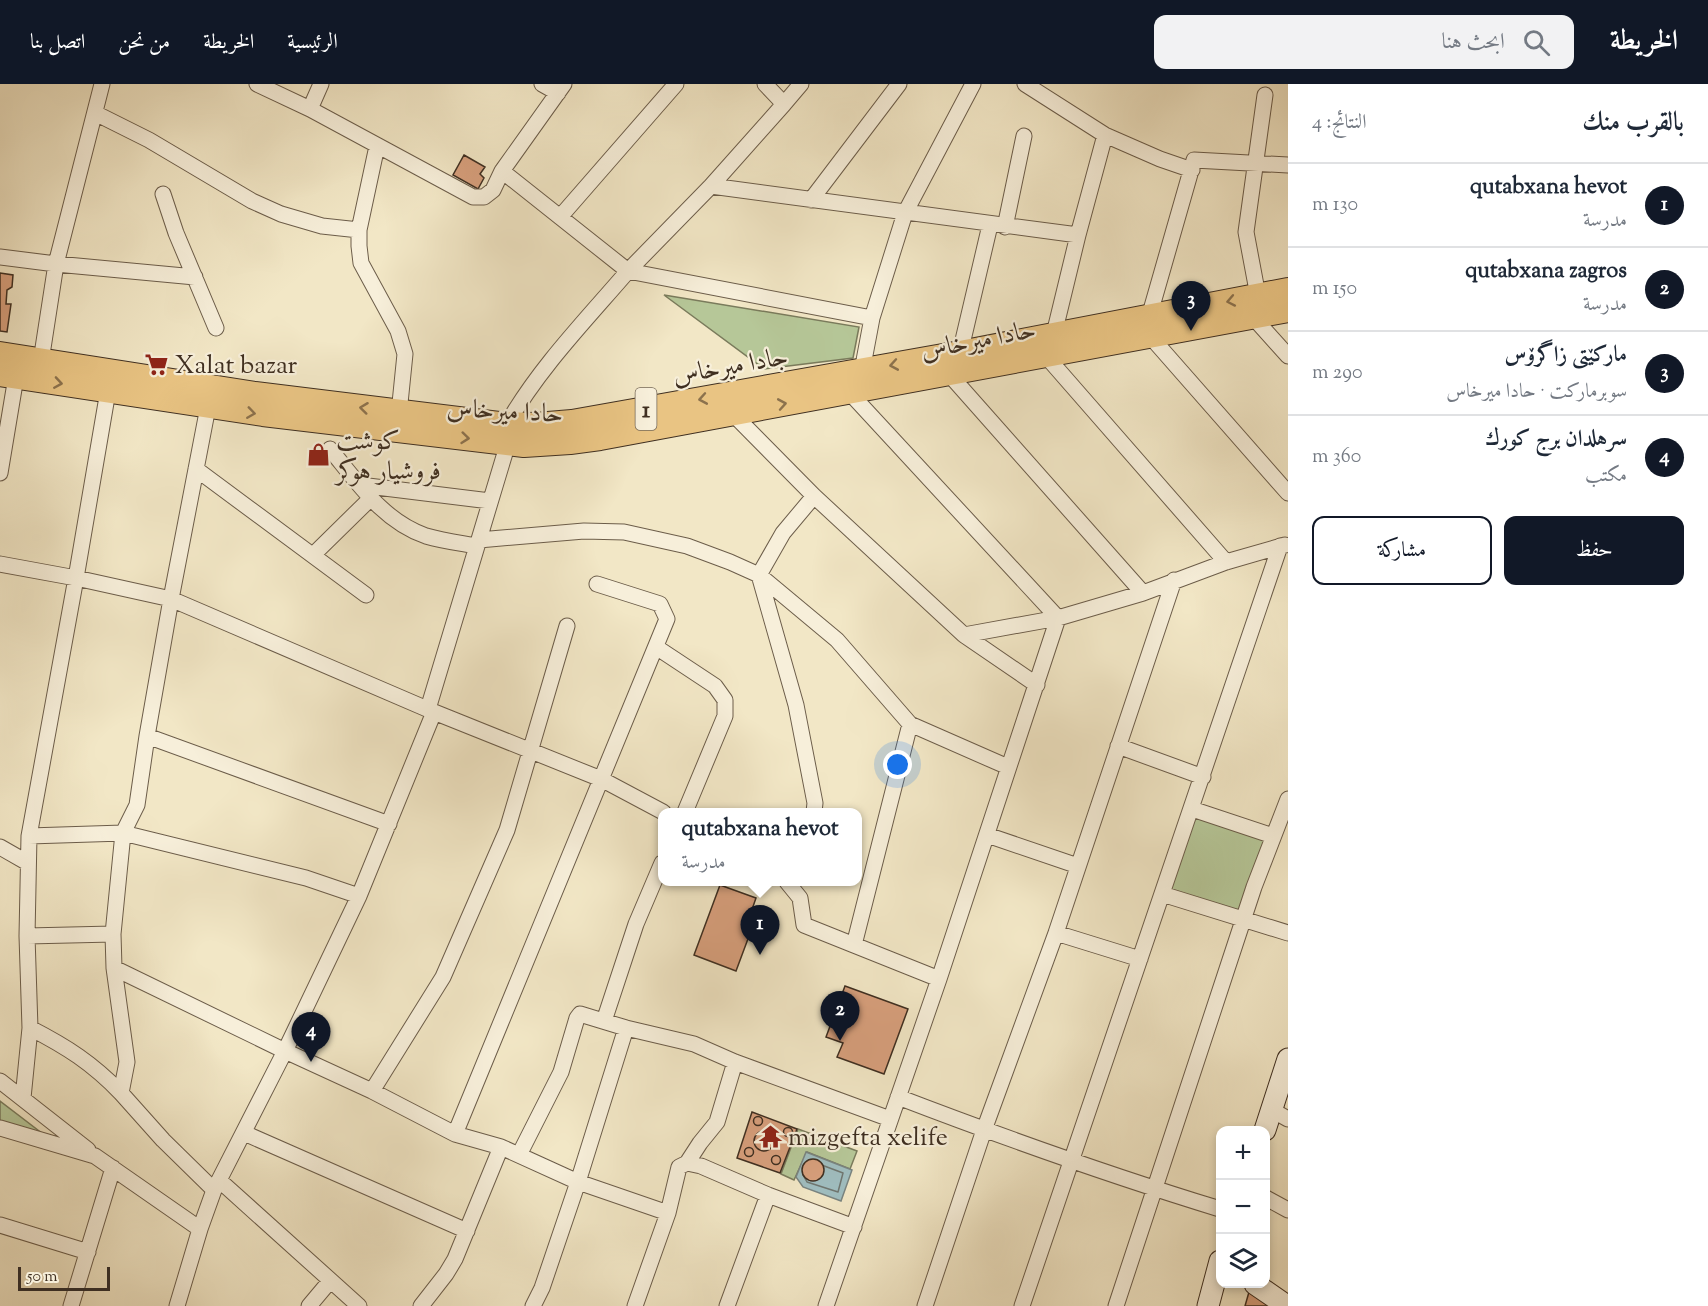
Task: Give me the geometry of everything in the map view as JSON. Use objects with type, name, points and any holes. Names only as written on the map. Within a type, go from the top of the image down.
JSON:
[{"type":"main road","points":[[1256,306],[1288,290]]},
{"type":"main road","name":"حادا ميرخاس","points":[[8,375],[340,424],[507,433],[524,445],[570,442],[948,374],[1050,345],[1256,306],[1288,310]]},
{"type":"main road","name":"جادا ميرخاس","points":[[0,354],[244,393],[399,413],[507,433],[536,425],[572,422],[960,353],[1050,345]]},
{"type":"main road","points":[[1270,1126],[1280,1115],[1288,1059]]},
{"type":"main road","points":[[1208,1306],[1216,1278]]},
{"type":"main road","points":[[1261,1288],[1287,1306]]},
{"type":"street","points":[[40,361],[56,264],[102,84]]},
{"type":"street","points":[[257,84],[310,109],[478,198],[489,194],[502,171],[561,88],[542,84]]},
{"type":"street","points":[[310,109],[321,84]]},
{"type":"street","points":[[561,218],[676,84]]},
{"type":"street","points":[[765,84],[784,104]]},
{"type":"street","points":[[177,1306],[216,1185],[244,1133],[359,896],[389,824],[431,710],[507,433],[525,393],[549,361],[628,272],[711,186],[801,84]]},
{"type":"street","points":[[811,200],[898,84]]},
{"type":"street","points":[[862,371],[872,318],[905,213],[973,84]]},
{"type":"street","points":[[1025,84],[1106,135],[1160,159],[1192,170]]},
{"type":"street","points":[[1265,95],[1246,231],[1256,306],[1288,356]]},
{"type":"street","points":[[95,113],[148,140],[252,201],[281,214],[322,226],[359,230]]},
{"type":"street","points":[[1106,135],[1050,345],[1226,562]]},
{"type":"street","points":[[960,353],[1024,136]]},
{"type":"street","points":[[377,146],[359,230],[361,263],[398,331],[405,354],[399,413]]},
{"type":"street","points":[[1288,165],[1194,160],[1150,327],[1288,494]]},
{"type":"street","points":[[502,171],[628,272],[872,318]]},
{"type":"street","points":[[711,186],[1078,235]]},
{"type":"street","points":[[163,194],[176,233],[216,328]]},
{"type":"street","points":[[0,257],[195,277]]},
{"type":"street","points":[[948,374],[1143,593]]},
{"type":"street","points":[[0,473],[8,375]]},
{"type":"street","points":[[23,1098],[30,1028],[27,936],[29,836],[108,391]]},
{"type":"street","points":[[849,392],[1058,618]]},
{"type":"street","points":[[121,1093],[127,1062],[114,968],[113,934],[123,833],[137,806],[171,599],[208,406]]},
{"type":"street","points":[[732,413],[814,496],[964,635],[1037,685]]},
{"type":"street","points":[[330,449],[370,499],[405,526],[426,536],[478,543],[584,531],[624,532],[687,546],[759,575],[837,640],[910,724],[1008,767]]},
{"type":"street","points":[[196,469],[366,595]]},
{"type":"street","points":[[360,485],[490,501]]},
{"type":"street","points":[[814,496],[783,533],[759,575],[796,705],[814,808]]},
{"type":"street","points":[[313,555],[370,499]]},
{"type":"street","points":[[964,635],[1058,618],[1143,593],[1226,562],[1284,545]]},
{"type":"street","points":[[1022,1306],[1284,545]]},
{"type":"street","points":[[0,564],[171,599],[431,710],[601,779],[658,810]]},
{"type":"street","points":[[925,1306],[984,1130],[1056,933],[1174,580]]},
{"type":"street","points":[[455,1134],[667,619],[660,604],[597,584]]},
{"type":"street","points":[[826,1306],[939,979],[1058,618]]},
{"type":"street","points":[[372,1092],[443,977],[507,830],[567,626]]},
{"type":"street","points":[[656,647],[715,686],[725,700],[725,716],[687,808]]},
{"type":"street","points":[[854,945],[910,724]]},
{"type":"street","points":[[147,736],[389,824]]},
{"type":"street","points":[[1118,746],[1203,777]]},
{"type":"street","points":[[1116,1306],[1244,920],[1288,799]]},
{"type":"street","points":[[1192,809],[1274,836]]},
{"type":"street","points":[[29,836],[123,833],[306,878],[359,896]]},
{"type":"street","points":[[987,835],[1078,866]]},
{"type":"street","points":[[0,848],[28,863]]},
{"type":"street","points":[[604,1021],[636,924],[658,874]]},
{"type":"street","points":[[790,886],[800,898]]},
{"type":"street","points":[[802,886],[800,898],[804,924],[939,979]]},
{"type":"street","points":[[1162,894],[1288,933]]},
{"type":"street","points":[[1056,933],[1140,959]]},
{"type":"street","points":[[27,936],[113,934]]},
{"type":"street","points":[[114,968],[455,1134],[501,1147],[578,1182],[668,1213]]},
{"type":"street","points":[[519,1155],[561,1072],[576,1018],[580,1014],[626,1028],[694,1044],[735,1062],[890,1119]]},
{"type":"street","points":[[30,1028],[83,1058],[121,1093],[163,1140],[359,1306]]},
{"type":"street","points":[[533,1306],[542,1288],[578,1182],[626,1028]]},
{"type":"street","points":[[635,1306],[668,1213],[679,1167],[687,1163],[717,1122],[735,1062]]},
{"type":"street","points":[[0,1081],[95,1156],[200,1229]]},
{"type":"street","points":[[898,1097],[1072,1161],[1216,1208]]},
{"type":"street","points":[[0,1128],[95,1156]]},
{"type":"street","points":[[244,1133],[467,1231]]},
{"type":"street","points":[[421,1306],[446,1274],[467,1231],[501,1147]]},
{"type":"street","points":[[687,1163],[701,1166],[768,1195],[854,1227]]},
{"type":"street","points":[[71,1306],[113,1168]]},
{"type":"street","points":[[727,1306],[768,1195]]},
{"type":"street","points":[[1270,1200],[1288,1210]]},
{"type":"street","points":[[0,1225],[88,1252]]},
{"type":"street","points":[[309,1306],[330,1281]]},
{"type":"green space","points":[[664,295],[859,327],[853,358],[764,369]]},
{"type":"green space","points":[[1197,809],[1268,836],[1240,912],[1167,888]]},
{"type":"green space","points":[[0,1101],[47,1137],[0,1123]]},
{"type":"green space","points":[[798,1129],[857,1151],[850,1169],[807,1152],[794,1180],[781,1174]]},
{"type":"water","points":[[806,1152],[852,1170],[841,1201],[803,1187],[796,1177]]},
{"type":"building","points":[[464,155],[485,167],[480,174],[484,178],[478,189],[453,175]]},
{"type":"building","points":[[0,273],[13,275],[12,287],[7,290],[6,304],[11,304],[7,332],[0,331]]},
{"type":"building","points":[[720,886],[756,898],[749,918],[755,920],[736,971],[694,955]]},
{"type":"building","points":[[845,986],[908,1009],[884,1074],[837,1057],[843,1043],[826,1037]]},
{"type":"building","points":[[752,1112],[797,1129],[780,1173],[737,1158]]},
{"type":"building","points":[[758,1117],[762,1121],[758,1125],[754,1121]]},
{"type":"building","points":[[788,1128],[792,1132],[788,1136],[784,1132]]},
{"type":"building","points":[[764,1131],[771,1134],[774,1141],[771,1148],[764,1151],[757,1148],[754,1141],[757,1134]]},
{"type":"building","points":[[749,1148],[753,1152],[749,1156],[745,1152]]},
{"type":"building","points":[[776,1156],[780,1160],[776,1164],[772,1160]]},
{"type":"building","points":[[813,1159],[821,1162],[824,1170],[821,1178],[813,1181],[805,1178],[802,1170],[805,1162]]},
{"type":"building","points":[[1250,1288],[1255,1288],[1281,1306],[1245,1306]]},
{"type":"place","name":"مارکێتی زاگرۆس","points":[[1191,331]]},
{"type":"place","name":"Xalat bazar","points":[[157,364]]},
{"type":"place","name":"كوشت فروشيار هوكر","points":[[318,455]]},
{"type":"place","name":"qutabxana hevot","points":[[760,955]]},
{"type":"place","name":"qutabxana zagros","points":[[840,1041]]},
{"type":"place","name":"سرهلدان برج كورك","points":[[311,1062]]},
{"type":"place","name":"mizgefta xelife","points":[[770,1136]]}]
